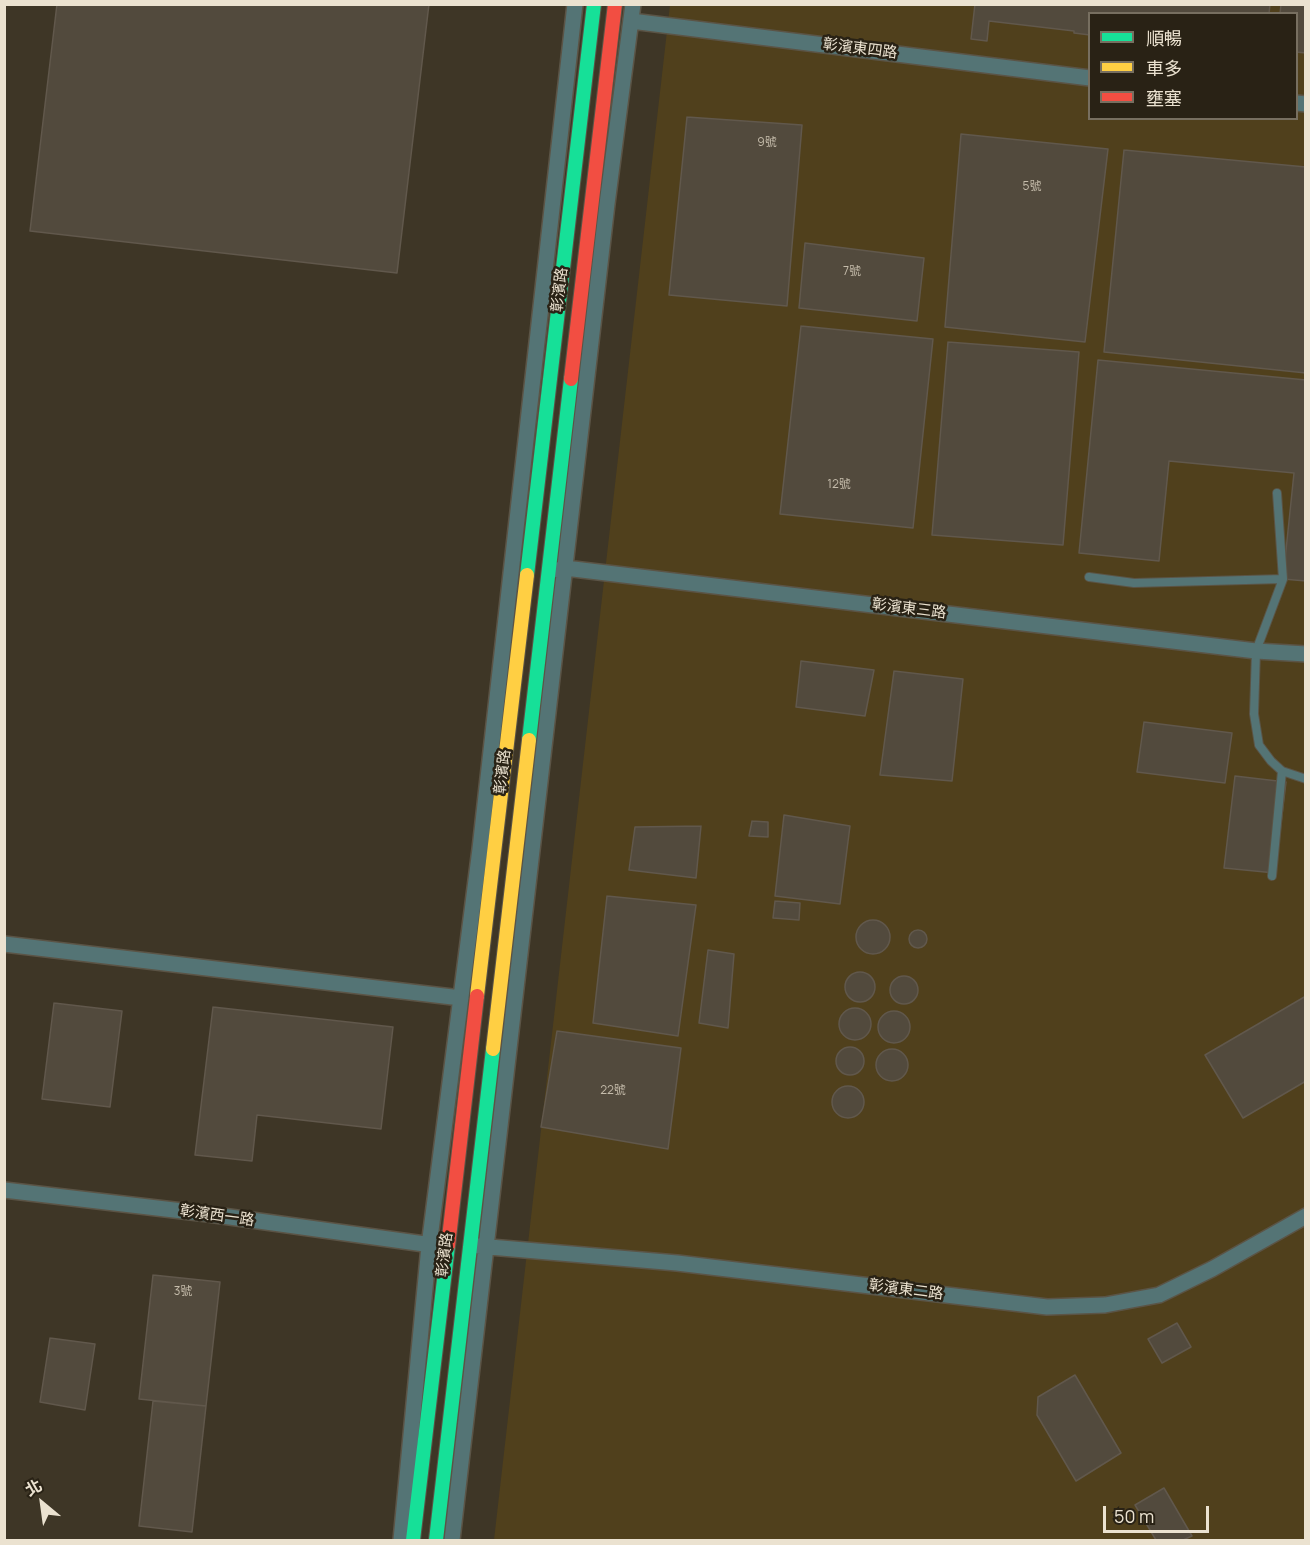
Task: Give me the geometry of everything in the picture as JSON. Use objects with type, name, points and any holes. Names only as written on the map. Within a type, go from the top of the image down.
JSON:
[{"type":"street","name":"彰濱路","points":[[413,1540],[520,568],[575,4]]},
{"type":"street","name":"彰濱路","points":[[401,1540],[429,1246],[594,4]]},
{"type":"street","name":"彰濱路","points":[[452,1540],[479,1246],[550,573],[615,4]]},
{"type":"street","name":"彰濱路","points":[[436,1540],[479,1246],[565,568],[633,4]]},
{"type":"street","name":"彰濱東四路","points":[[631,21],[1088,78]]},
{"type":"street","points":[[520,568],[550,573]]},
{"type":"street","name":"彰濱東三路","points":[[550,573],[565,568],[1256,651],[1305,654]]},
{"type":"street","points":[[4,944],[461,998]]},
{"type":"street","name":"彰濱西一路","points":[[4,1190],[208,1214],[429,1246],[446,1246]]},
{"type":"street","name":"彰濱東二路","points":[[446,1246],[479,1246],[676,1263],[1047,1307],[1105,1305],[1159,1294],[1212,1269],[1305,1216]]},
{"type":"lane","points":[[1278,493],[1283,579],[1256,651],[1254,714],[1259,745],[1282,771],[1305,779]]},
{"type":"lane","points":[[1089,577],[1134,583],[1283,579]]},
{"type":"lane","points":[[1272,876],[1282,771]]},
{"type":"shaded area","points":[[670,5],[1305,5],[1305,1540],[494,1540]]},
{"type":"building","points":[[57,4],[429,4],[397,273],[30,231]]},
{"type":"building","points":[[975,4],[1270,4],[1269,12],[1088,12],[1088,35],[989,21],[987,41],[971,39]]},
{"type":"building","points":[[1281,4],[1306,4],[1306,53],[1298,52],[1298,12],[1280,12]]},
{"type":"building","points":[[687,117],[802,125],[787,306],[669,295]]},
{"type":"building","points":[[961,134],[1108,149],[1085,342],[945,327]]},
{"type":"building","points":[[1124,150],[1306,167],[1306,373],[1104,352]]},
{"type":"building","points":[[805,243],[924,258],[917,321],[799,308]]},
{"type":"building","points":[[801,326],[933,339],[913,528],[780,514]]},
{"type":"building","points":[[948,342],[1079,352],[1063,545],[932,535]]},
{"type":"building","points":[[1098,360],[1306,380],[1306,581],[1283,579],[1294,473],[1169,461],[1159,561],[1079,553]]},
{"type":"building","points":[[801,661],[874,670],[865,716],[796,707]]},
{"type":"building","points":[[894,671],[963,679],[952,781],[880,775]]},
{"type":"building","points":[[1144,722],[1232,733],[1225,783],[1137,772]]},
{"type":"building","points":[[1235,776],[1286,782],[1275,873],[1224,868]]},
{"type":"building","points":[[784,815],[850,826],[840,904],[775,896]]},
{"type":"building","points":[[752,821],[768,822],[768,837],[749,836]]},
{"type":"building","points":[[701,826],[696,878],[629,870],[635,827]]},
{"type":"building","points":[[607,896],[696,905],[678,1036],[593,1023]]},
{"type":"building","points":[[775,901],[800,903],[799,920],[773,918]]},
{"type":"building","points":[[873,920],[885,925],[890,937],[885,949],[873,954],[861,949],[856,937],[861,925]]},
{"type":"building","points":[[918,930],[924,933],[927,939],[924,945],[918,948],[912,945],[909,939],[912,933]]},
{"type":"building","points":[[708,950],[734,954],[728,1028],[699,1023]]},
{"type":"building","points":[[860,972],[871,976],[875,987],[871,998],[860,1002],[849,998],[845,987],[849,976]]},
{"type":"building","points":[[904,976],[914,980],[918,990],[914,1000],[904,1004],[894,1000],[890,990],[894,980]]},
{"type":"building","points":[[1306,996],[1306,1081],[1243,1118],[1205,1055]]},
{"type":"building","points":[[54,1003],[122,1011],[110,1107],[42,1099]]},
{"type":"building","points":[[213,1007],[393,1027],[381,1129],[257,1115],[252,1161],[195,1155]]},
{"type":"building","points":[[855,1008],[867,1012],[871,1024],[867,1036],[855,1040],[843,1036],[839,1024],[843,1012]]},
{"type":"building","points":[[894,1011],[905,1016],[910,1027],[905,1038],[894,1043],[883,1038],[878,1027],[883,1016]]},
{"type":"building","points":[[557,1031],[681,1048],[668,1149],[541,1127]]},
{"type":"building","points":[[850,1047],[860,1051],[864,1061],[860,1071],[850,1075],[840,1071],[836,1061],[840,1051]]},
{"type":"building","points":[[892,1049],[903,1054],[908,1065],[903,1076],[892,1081],[881,1076],[876,1065],[881,1054]]},
{"type":"building","points":[[848,1086],[859,1091],[864,1102],[859,1113],[848,1118],[837,1113],[832,1102],[837,1091]]},
{"type":"building","points":[[153,1275],[220,1282],[206,1406],[139,1399]]},
{"type":"building","points":[[1177,1323],[1191,1347],[1162,1363],[1148,1339]]},
{"type":"building","points":[[50,1338],[95,1344],[85,1410],[40,1402]]},
{"type":"building","points":[[1075,1375],[1121,1453],[1076,1481],[1037,1415],[1038,1397]]},
{"type":"building","points":[[153,1401],[206,1406],[192,1532],[139,1526]]},
{"type":"building","points":[[1164,1488],[1192,1536],[1183,1540],[1156,1540],[1135,1505]]},
{"type":"traffic: fast","points":[[527,575],[594,4]]},
{"type":"traffic: fast","points":[[529,740],[571,379]]},
{"type":"traffic: fast","points":[[436,1540],[493,1049]]},
{"type":"traffic: fast","points":[[413,1540],[448,1246]]},
{"type":"traffic: slow","points":[[477,996],[527,575]]},
{"type":"traffic: slow","points":[[493,1049],[529,740]]},
{"type":"traffic: jam","points":[[571,379],[615,4]]},
{"type":"traffic: jam","points":[[448,1246],[477,996]]}]
